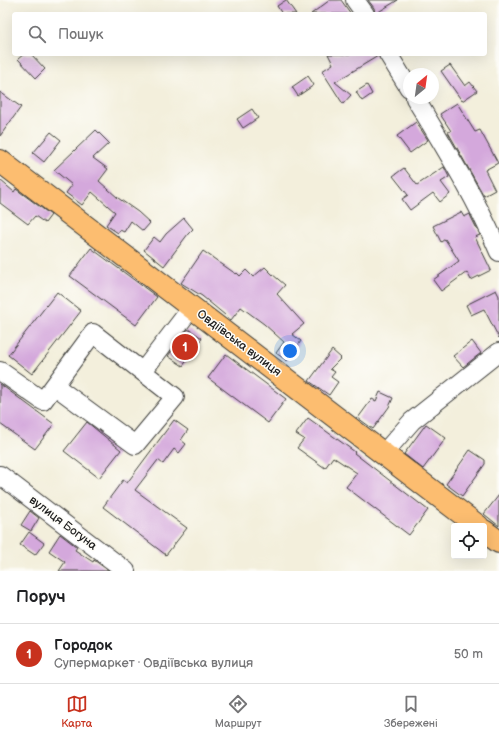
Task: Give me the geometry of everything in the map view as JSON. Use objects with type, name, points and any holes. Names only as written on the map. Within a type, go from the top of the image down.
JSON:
[{"type":"main road","name":"Овдіївська вулиця","points":[[0,161],[474,523]]},
{"type":"main road","points":[[487,532],[499,542]]},
{"type":"street","points":[[355,0],[364,12]]},
{"type":"street","points":[[389,56],[403,78]]},
{"type":"street","points":[[419,104],[460,174],[490,231],[499,252]]},
{"type":"street","points":[[143,371],[192,307]]},
{"type":"street","points":[[0,371],[43,402],[93,333],[175,397],[135,444],[55,386]]},
{"type":"street","points":[[384,453],[412,421],[499,352]]},
{"type":"street","name":"вулиця Богуна","points":[[0,475],[126,571]]},
{"type":"building","points":[[286,0],[295,12],[281,12],[277,6]]},
{"type":"building","points":[[330,0],[341,0],[350,12],[314,12]]},
{"type":"building","points":[[368,0],[398,0],[378,12],[375,12],[374,8]]},
{"type":"building","points":[[22,56],[33,56],[45,69],[36,78],[18,59]]},
{"type":"building","points":[[329,56],[378,56],[335,82],[351,95],[343,104],[322,71],[333,64]]},
{"type":"building","points":[[450,65],[465,86],[470,82],[477,91],[462,101],[441,71]]},
{"type":"building","points":[[308,76],[314,85],[298,96],[292,87]]},
{"type":"building","points":[[367,85],[372,94],[362,101],[356,92]]},
{"type":"building","points":[[0,92],[21,107],[0,136]]},
{"type":"building","points":[[457,103],[475,132],[480,130],[498,163],[485,170],[495,190],[484,196],[448,132],[451,131],[440,114]]},
{"type":"building","points":[[252,109],[258,118],[243,128],[237,119]]},
{"type":"building","points":[[416,122],[428,140],[410,153],[397,136]]},
{"type":"building","points":[[96,130],[109,143],[93,158],[108,169],[99,181],[150,223],[143,231],[131,221],[124,232],[120,230],[118,233],[106,225],[115,212],[92,192],[82,205],[66,193],[72,185],[54,170]]},
{"type":"building","points":[[51,132],[61,140],[44,162],[33,153]]},
{"type":"building","points":[[444,167],[449,177],[441,182],[450,194],[440,202],[433,193],[410,210],[402,199],[408,195],[393,176],[404,168],[417,185]]},
{"type":"building","points":[[0,180],[14,192],[16,189],[51,215],[45,223],[35,216],[28,224],[0,203]]},
{"type":"building","points":[[461,212],[464,217],[470,214],[480,235],[475,237],[491,270],[471,280],[467,272],[441,291],[433,280],[459,261],[445,239],[441,242],[433,226]]},
{"type":"building","points":[[184,218],[193,229],[164,266],[144,250],[154,237],[160,242],[166,234]]},
{"type":"building","points":[[91,248],[157,297],[136,325],[70,276]]},
{"type":"building","points":[[203,251],[240,276],[246,270],[253,277],[265,267],[285,285],[277,294],[304,324],[292,334],[301,341],[287,361],[276,353],[284,342],[264,324],[241,307],[231,320],[202,296],[181,283]]},
{"type":"building","points":[[496,290],[499,296],[499,338],[484,309],[471,315],[466,305]]},
{"type":"building","points":[[57,292],[81,311],[32,374],[8,355]]},
{"type":"building","points":[[188,329],[202,338],[183,366],[168,356]]},
{"type":"building","points":[[472,341],[481,353],[463,367],[453,356]]},
{"type":"building","points":[[332,350],[341,358],[330,369],[335,372],[331,377],[338,382],[329,395],[309,381]]},
{"type":"building","points":[[226,354],[286,399],[268,423],[208,378]]},
{"type":"building","points":[[0,384],[54,424],[35,449],[0,424]]},
{"type":"building","points":[[380,392],[393,398],[389,407],[373,429],[358,418],[372,399],[376,401]]},
{"type":"building","points":[[308,418],[355,452],[354,453],[428,510],[409,535],[346,487],[357,473],[333,457],[325,468],[297,448],[304,439],[296,434]]},
{"type":"building","points":[[174,420],[188,430],[181,440],[186,444],[179,453],[174,449],[163,464],[158,460],[135,490],[187,528],[166,555],[103,507],[123,480],[127,483]]},
{"type":"building","points":[[87,422],[121,450],[99,478],[64,451]]},
{"type":"building","points":[[426,424],[446,438],[423,469],[404,454]]},
{"type":"building","points":[[470,450],[485,460],[485,464],[462,496],[446,484]]},
{"type":"building","points":[[499,495],[499,526],[484,514]]},
{"type":"building","points":[[30,511],[39,518],[31,531],[21,525]]},
{"type":"building","points":[[29,532],[44,543],[35,555],[20,545]]},
{"type":"building","points":[[60,534],[77,547],[75,550],[93,562],[94,560],[109,571],[59,571],[65,562],[49,551]]},
{"type":"place","name":"Городок","points":[[185,347]]}]
